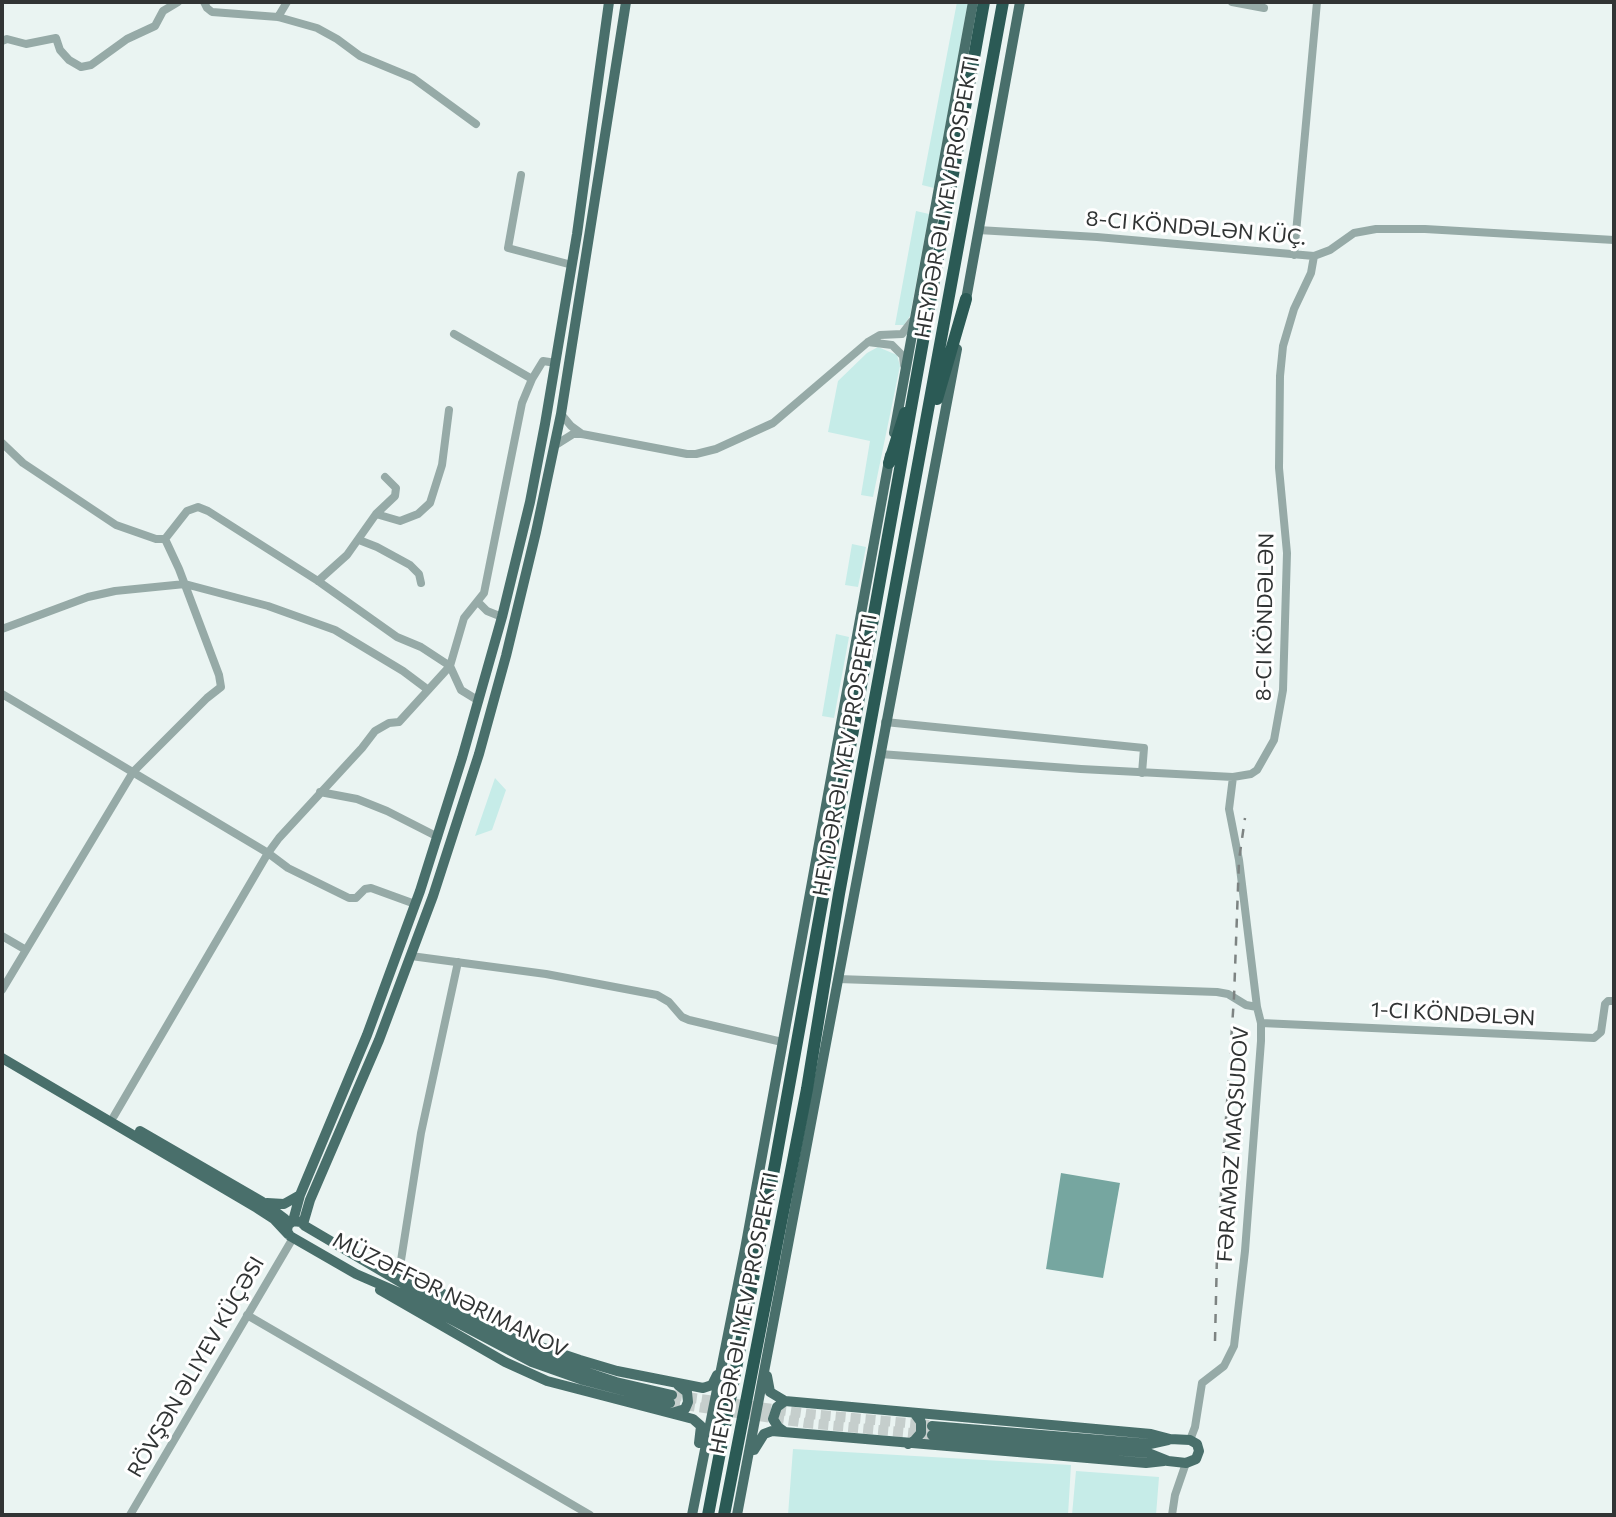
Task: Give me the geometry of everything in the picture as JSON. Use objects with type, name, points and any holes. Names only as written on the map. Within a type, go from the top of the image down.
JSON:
[{"type":"highway","name":"HEYDƏR ƏLIYEV PROSPEKTI","points":[[708,1515],[775,1164],[984,2]]},
{"type":"highway","name":"HEYDƏR ƏLIYEV PROSPEKTI","points":[[724,1515],[807,1089],[839,894],[957,240],[1003,2]]},
{"type":"highway","points":[[919,460],[966,299]]},
{"type":"highway","points":[[888,463],[920,366]]},
{"type":"main road","points":[[296,1229],[300,1195],[367,1035],[438,837],[502,617],[530,502],[556,363],[609,2]]},
{"type":"main road","points":[[296,1229],[379,1040],[411,956],[451,844],[506,656],[561,414],[626,2]]},
{"type":"main road","points":[[691,1515],[747,1237],[973,2]]},
{"type":"main road","points":[[737,1515],[1020,2]]},
{"type":"main road","points":[[577,234],[589,236]]},
{"type":"main road","points":[[530,502],[542,504]]},
{"type":"main road","points":[[367,1035],[379,1040]]},
{"type":"main road","points":[[2,1050],[261,1201],[296,1229]]},
{"type":"main road","points":[[2,1058],[274,1219],[364,1260],[415,1279],[541,1347],[617,1371],[677,1384],[708,1387],[714,1382],[722,1363]]},
{"type":"main road","points":[[261,1201],[279,1205],[300,1195]]},
{"type":"main road","name":"MÜZƏFFƏR NƏRIMANOV","points":[[296,1229],[356,1274],[409,1297],[532,1362],[583,1380],[670,1404]]},
{"type":"main road","points":[[364,1260],[537,1356],[616,1382],[670,1404],[693,1419],[701,1426],[691,1515]]},
{"type":"main road","points":[[747,1465],[764,1434],[768,1432],[1146,1463],[1194,1461],[1198,1455],[1197,1444],[1151,1434],[785,1401],[770,1392],[766,1366]]},
{"type":"main road","points":[[670,1404],[680,1412],[688,1402],[687,1392],[677,1384]]},
{"type":"main road","points":[[785,1401],[777,1407],[773,1419],[785,1432]]},
{"type":"main road","points":[[908,1444],[921,1433],[921,1422],[915,1414]]},
{"type":"main road","points":[[1168,1461],[1148,1453],[932,1430],[1150,1444],[1170,1439]]},
{"type":"main road","points":[[1184,1462],[1177,1457],[1175,1449],[1179,1442],[1188,1440]]},
{"type":"street","points":[[2,41],[7,39],[26,44],[56,38],[60,50],[69,60],[81,67],[92,65],[127,38],[155,26],[163,11],[178,2]]},
{"type":"street","points":[[204,2],[212,12],[278,17],[317,28],[360,57],[412,78],[476,124]]},
{"type":"street","points":[[278,17],[286,2]]},
{"type":"street","points":[[1232,2],[1264,8]]},
{"type":"street","points":[[1294,254],[1317,2]]},
{"type":"street","points":[[520,174],[508,248],[572,265]]},
{"type":"street","name":"8-CI KÖNDƏLƏN KÜÇ.","points":[[978,230],[1097,237],[1314,256],[1324,253],[1354,233],[1376,229],[1425,229],[1614,240]]},
{"type":"street","name":"8-CI KÖNDƏLƏN","points":[[1233,778],[1251,774],[1262,762],[1274,740],[1280,709],[1287,553],[1279,468],[1280,376],[1285,333],[1311,273],[1314,256]]},
{"type":"street","points":[[554,446],[573,434],[582,434],[670,451],[696,454],[706,452],[772,423],[868,342],[880,335],[905,332],[917,309]]},
{"type":"street","points":[[454,334],[532,379]]},
{"type":"street","points":[[868,342],[886,343],[897,348],[904,360],[905,375]]},
{"type":"street","points":[[114,1116],[268,853],[375,731],[389,723],[399,722],[450,666],[464,618],[484,593],[522,403],[543,361],[556,363]]},
{"type":"street","points":[[376,514],[400,521],[418,514],[430,503],[442,465],[449,410]]},
{"type":"street","points":[[561,414],[582,434]]},
{"type":"street","points":[[2,443],[23,463],[116,526],[156,539],[165,539]]},
{"type":"street","points":[[318,581],[347,555],[376,514],[396,493],[396,488],[385,477]]},
{"type":"street","points":[[165,539],[187,511],[198,507],[318,581],[397,637],[421,647],[450,666],[461,690],[479,701]]},
{"type":"street","points":[[2,990],[133,772],[221,687],[185,584],[165,539]]},
{"type":"street","points":[[359,540],[410,565],[419,574],[421,583]]},
{"type":"street","points":[[2,629],[88,597],[115,591],[185,584],[268,606],[335,630],[403,671],[427,690]]},
{"type":"street","points":[[478,602],[487,611],[502,617]]},
{"type":"street","points":[[2,694],[268,853],[288,869],[349,898],[356,898],[365,889],[371,888],[415,904]]},
{"type":"street","points":[[886,722],[1144,748],[1142,773]]},
{"type":"street","points":[[880,754],[1233,778],[1229,809],[1239,860],[1257,1007]]},
{"type":"street","points":[[320,792],[367,803],[438,837]]},
{"type":"street","points":[[2,936],[26,950]]},
{"type":"street","points":[[411,956],[545,974],[657,995],[670,1002],[682,1017],[689,1020],[782,1042]]},
{"type":"street","points":[[399,1273],[421,1133],[458,962]]},
{"type":"street","name":"FƏRAMƏZ MAQSUDOV","points":[[838,979],[1217,992],[1257,1007],[1261,1023],[1245,1251],[1234,1346],[1224,1366],[1202,1383],[1195,1427],[1188,1440]]},
{"type":"street","name":"1-CI KÖNDƏLƏN","points":[[1261,1023],[1594,1038],[1601,1032],[1605,1004],[1614,1001]]},
{"type":"street","name":"RÖVŞƏN ƏLIYEV KÜÇƏSI","points":[[130,1515],[296,1229]]},
{"type":"street","points":[[247,1315],[590,1515]]},
{"type":"street","points":[[1172,1515],[1184,1462]]},
{"type":"shaded area","points":[[957,2],[968,2],[934,188],[922,185]]},
{"type":"shaded area","points":[[916,211],[929,214],[910,316],[904,325],[895,325]]},
{"type":"shaded area","points":[[878,347],[897,355],[900,366],[873,497],[861,495],[870,441],[828,432],[838,381],[867,353]]},
{"type":"shaded area","points":[[852,544],[866,547],[858,587],[845,585]]},
{"type":"shaded area","points":[[836,634],[849,637],[834,718],[822,716]]},
{"type":"shaded area","points":[[495,778],[506,790],[492,830],[475,836]]},
{"type":"shaded area","points":[[1061,1173],[1120,1183],[1103,1278],[1046,1269]]},
{"type":"shaded area","points":[[793,1449],[1071,1465],[1068,1515],[788,1515]]},
{"type":"shaded area","points":[[1076,1471],[1159,1477],[1156,1515],[1072,1515]]},
{"type":"tunnel","points":[[672,1395],[809,1414],[929,1425]]},
{"type":"tunnel","points":[[670,1403],[806,1423],[932,1435]]},
{"type":"railway","points":[[1215,1341],[1217,1255],[1234,997],[1239,860],[1245,818]]}]
